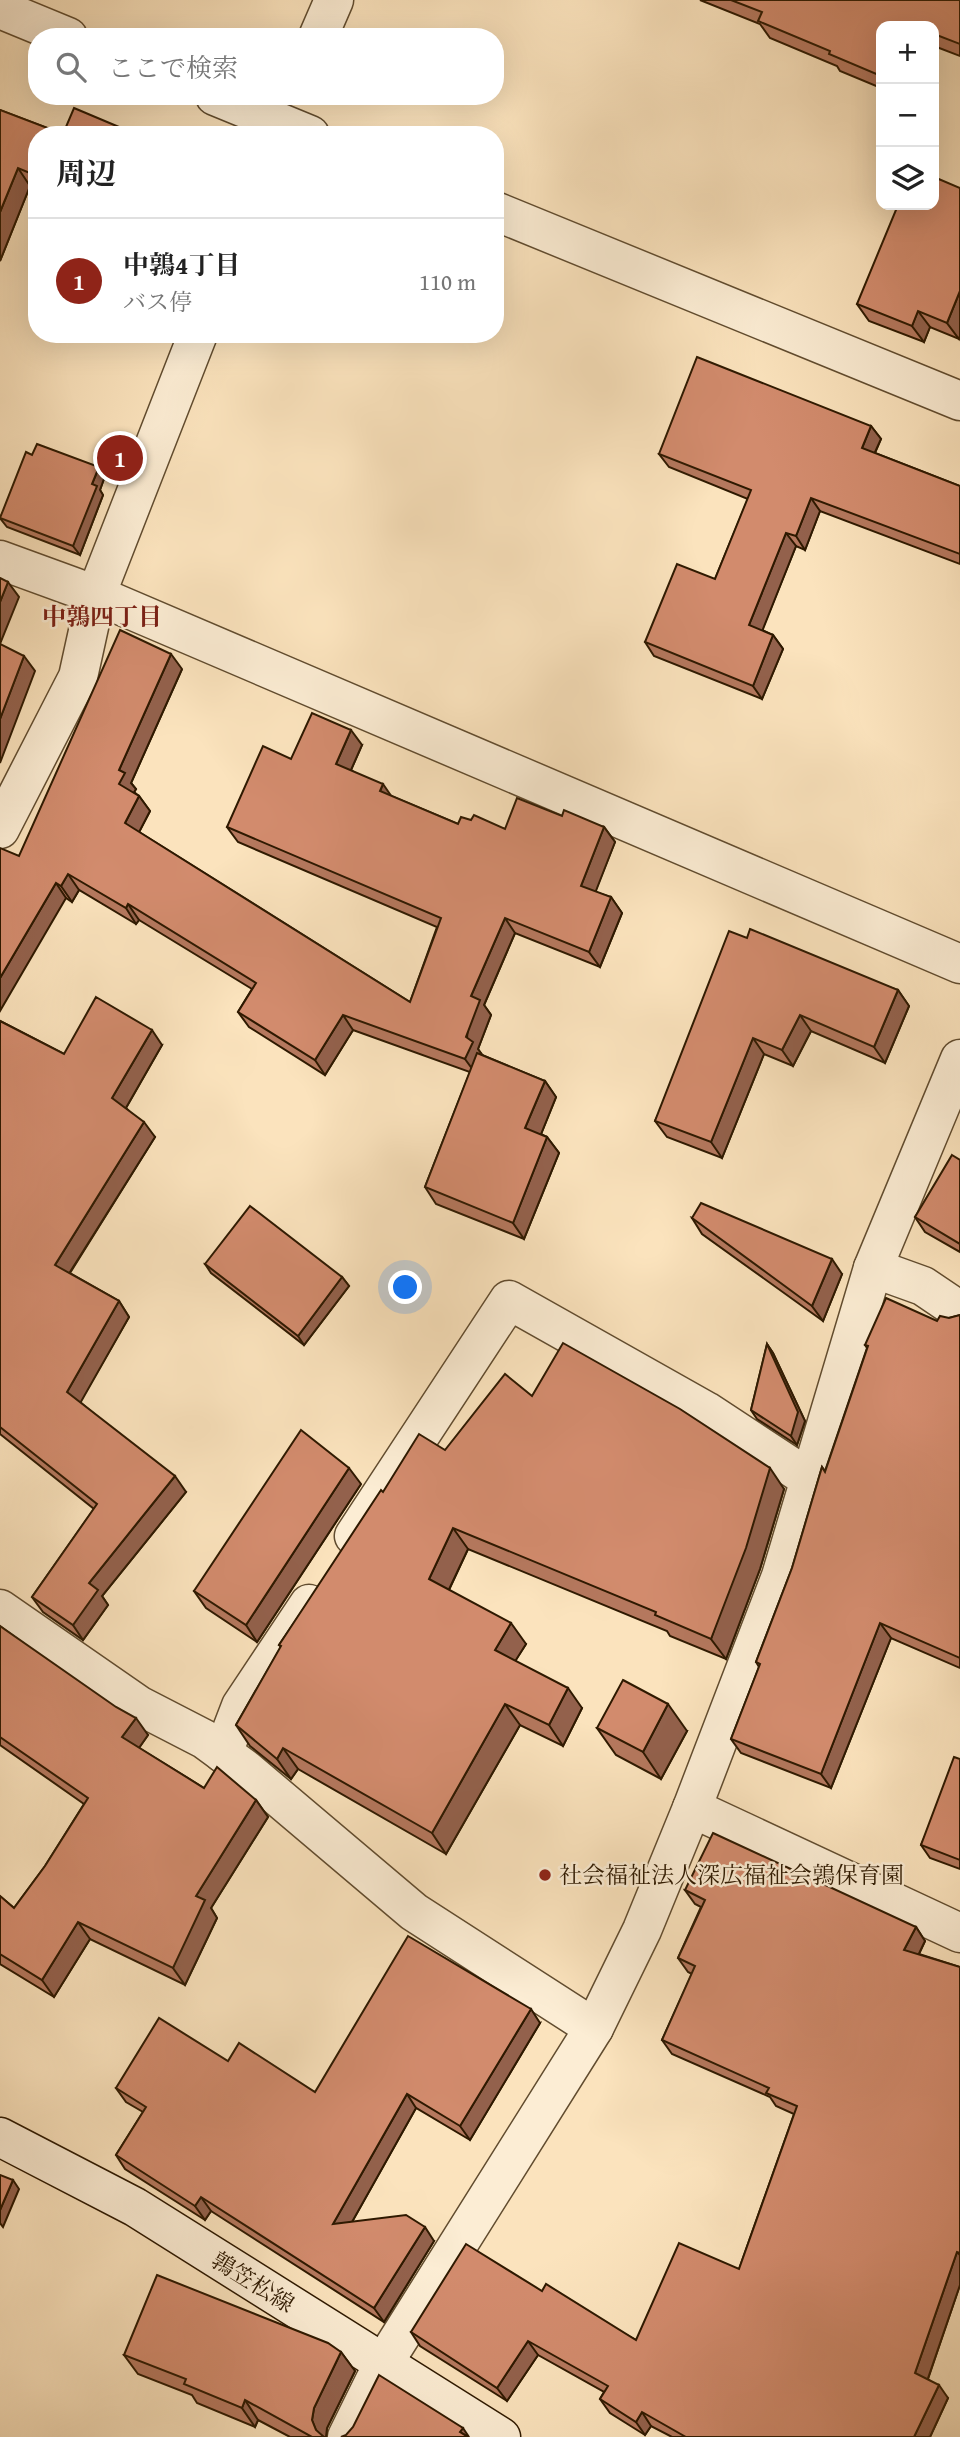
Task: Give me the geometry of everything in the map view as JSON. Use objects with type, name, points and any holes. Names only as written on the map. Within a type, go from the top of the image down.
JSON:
[{"type":"street","points":[[322,28],[334,0]]},
{"type":"street","points":[[0,9],[46,28]]},
{"type":"street","points":[[241,105],[290,122]]},
{"type":"street","points":[[504,215],[960,401]]},
{"type":"street","points":[[0,829],[78,677],[96,595],[194,343]]},
{"type":"street","points":[[0,560],[96,595],[960,964]]},
{"type":"street","points":[[348,2437],[383,2364],[594,2028],[642,1930],[781,1576],[808,1478],[873,1268],[960,1059]]},
{"type":"street","points":[[873,1268],[923,1286],[960,1311]]},
{"type":"street","points":[[223,1753],[241,1706],[509,1300],[706,1410],[808,1478]]},
{"type":"street","points":[[0,1609],[140,1706],[204,1739],[414,1912],[594,2028]]},
{"type":"street","points":[[692,1808],[960,1933]]},
{"type":"street","name":"鶉笠松線","points":[[0,2137],[135,2207],[500,2437]]},
{"type":"building","points":[[731,0],[960,0],[960,44],[939,36],[939,21],[876,21],[876,74],[758,21],[762,12]]},
{"type":"building","points":[[74,108],[117,126],[66,126]]},
{"type":"building","points":[[0,110],[42,126],[28,126],[28,172],[18,168],[0,212]]},
{"type":"building","points":[[939,179],[960,188],[960,291],[947,323],[918,311],[912,326],[857,304],[896,210],[939,210]]},
{"type":"building","points":[[697,357],[871,426],[862,448],[960,486],[960,554],[811,498],[796,536],[786,533],[749,625],[773,635],[753,686],[645,642],[677,564],[715,579],[751,490],[659,454]]},
{"type":"building","points":[[37,444],[99,467],[92,484],[97,486],[73,546],[0,518],[26,452],[32,455]]},
{"type":"building","points":[[0,578],[8,582],[0,602]]},
{"type":"building","points":[[120,630],[171,654],[119,770],[125,773],[119,784],[139,796],[125,823],[410,1002],[441,918],[227,827],[263,746],[291,759],[312,713],[351,730],[336,764],[383,784],[380,791],[458,824],[461,817],[471,820],[474,815],[505,829],[517,798],[562,816],[564,810],[604,827],[581,886],[611,897],[589,952],[505,918],[471,996],[480,1000],[466,1037],[473,1042],[465,1059],[343,1015],[315,1060],[238,1012],[256,983],[128,904],[126,908],[68,874],[61,886],[56,883],[0,978],[0,848],[19,856]]},
{"type":"building","points":[[0,644],[24,656],[0,719]]},
{"type":"building","points":[[750,929],[898,990],[874,1047],[800,1015],[782,1050],[753,1038],[711,1142],[655,1121],[729,931],[747,938]]},
{"type":"building","points":[[96,997],[152,1030],[112,1098],[144,1122],[55,1265],[119,1301],[67,1392],[175,1476],[89,1583],[98,1590],[73,1625],[32,1597],[97,1504],[0,1427],[0,1021],[64,1054]]},
{"type":"building","points":[[477,1053],[545,1081],[525,1128],[547,1137],[513,1223],[425,1187]]},
{"type":"building","points":[[952,1155],[960,1160],[960,1244],[915,1217]]},
{"type":"building","points":[[701,1203],[832,1259],[812,1306],[692,1218]]},
{"type":"building","points":[[250,1206],[342,1277],[298,1336],[205,1264]]},
{"type":"building","points":[[886,1298],[937,1321],[940,1316],[949,1318],[960,1315],[960,1658],[880,1623],[821,1774],[731,1739],[760,1664],[756,1662],[792,1568],[822,1467],[825,1472],[868,1346],[865,1345]]},
{"type":"building","points":[[563,1343],[680,1409],[770,1468],[746,1548],[711,1639],[655,1615],[656,1612],[453,1528],[429,1579],[511,1623],[495,1650],[568,1688],[549,1725],[505,1704],[432,1833],[283,1748],[277,1759],[236,1725],[281,1646],[279,1645],[419,1434],[445,1450],[505,1374],[532,1396]]},
{"type":"building","points":[[767,1344],[798,1412],[791,1436],[751,1410]]},
{"type":"building","points":[[301,1430],[349,1468],[246,1625],[194,1591]]},
{"type":"building","points":[[0,1626],[136,1718],[122,1737],[204,1788],[217,1767],[256,1800],[196,1896],[205,1900],[173,1968],[78,1922],[42,1980],[0,1954],[0,1896],[14,1908],[45,1866],[88,1798],[0,1737]]},
{"type":"building","points":[[623,1680],[668,1704],[643,1752],[597,1728]]},
{"type":"building","points":[[954,1757],[960,1759],[960,1860],[921,1845]]},
{"type":"building","points":[[713,1833],[916,1927],[904,1950],[960,1967],[960,2253],[957,2252],[915,2373],[939,2385],[914,2437],[686,2437],[642,2412],[636,2422],[600,2399],[608,2386],[528,2341],[497,2388],[411,2332],[466,2244],[542,2291],[546,2284],[636,2340],[679,2243],[739,2269],[797,2106],[766,2093],[769,2088],[662,2040],[695,1966],[678,1958],[705,1900],[685,1890]]},
{"type":"building","points":[[408,1936],[531,2009],[460,2126],[407,2094],[333,2224],[406,2215],[425,2227],[374,2308],[201,2197],[195,2206],[116,2155],[146,2107],[116,2088],[159,2018],[228,2061],[239,2043],[315,2092]]},
{"type":"building","points":[[0,2175],[13,2180],[0,2210]]},
{"type":"building","points":[[157,2275],[328,2343],[341,2352],[314,2408],[312,2420],[316,2430],[324,2437],[312,2437],[245,2400],[242,2408],[184,2384],[186,2379],[124,2355]]},
{"type":"building","points":[[379,2375],[463,2428],[460,2432],[468,2437],[341,2437],[353,2427]]},
{"type":"place","name":"中鶉4丁目","points":[[120,458]]},
{"type":"place","name":"社会福祉法人深広福祉会鶉保育園","points":[[545,1875]]},
{"type":"district","name":"中鶉四丁目","points":[[102,617]]}]
